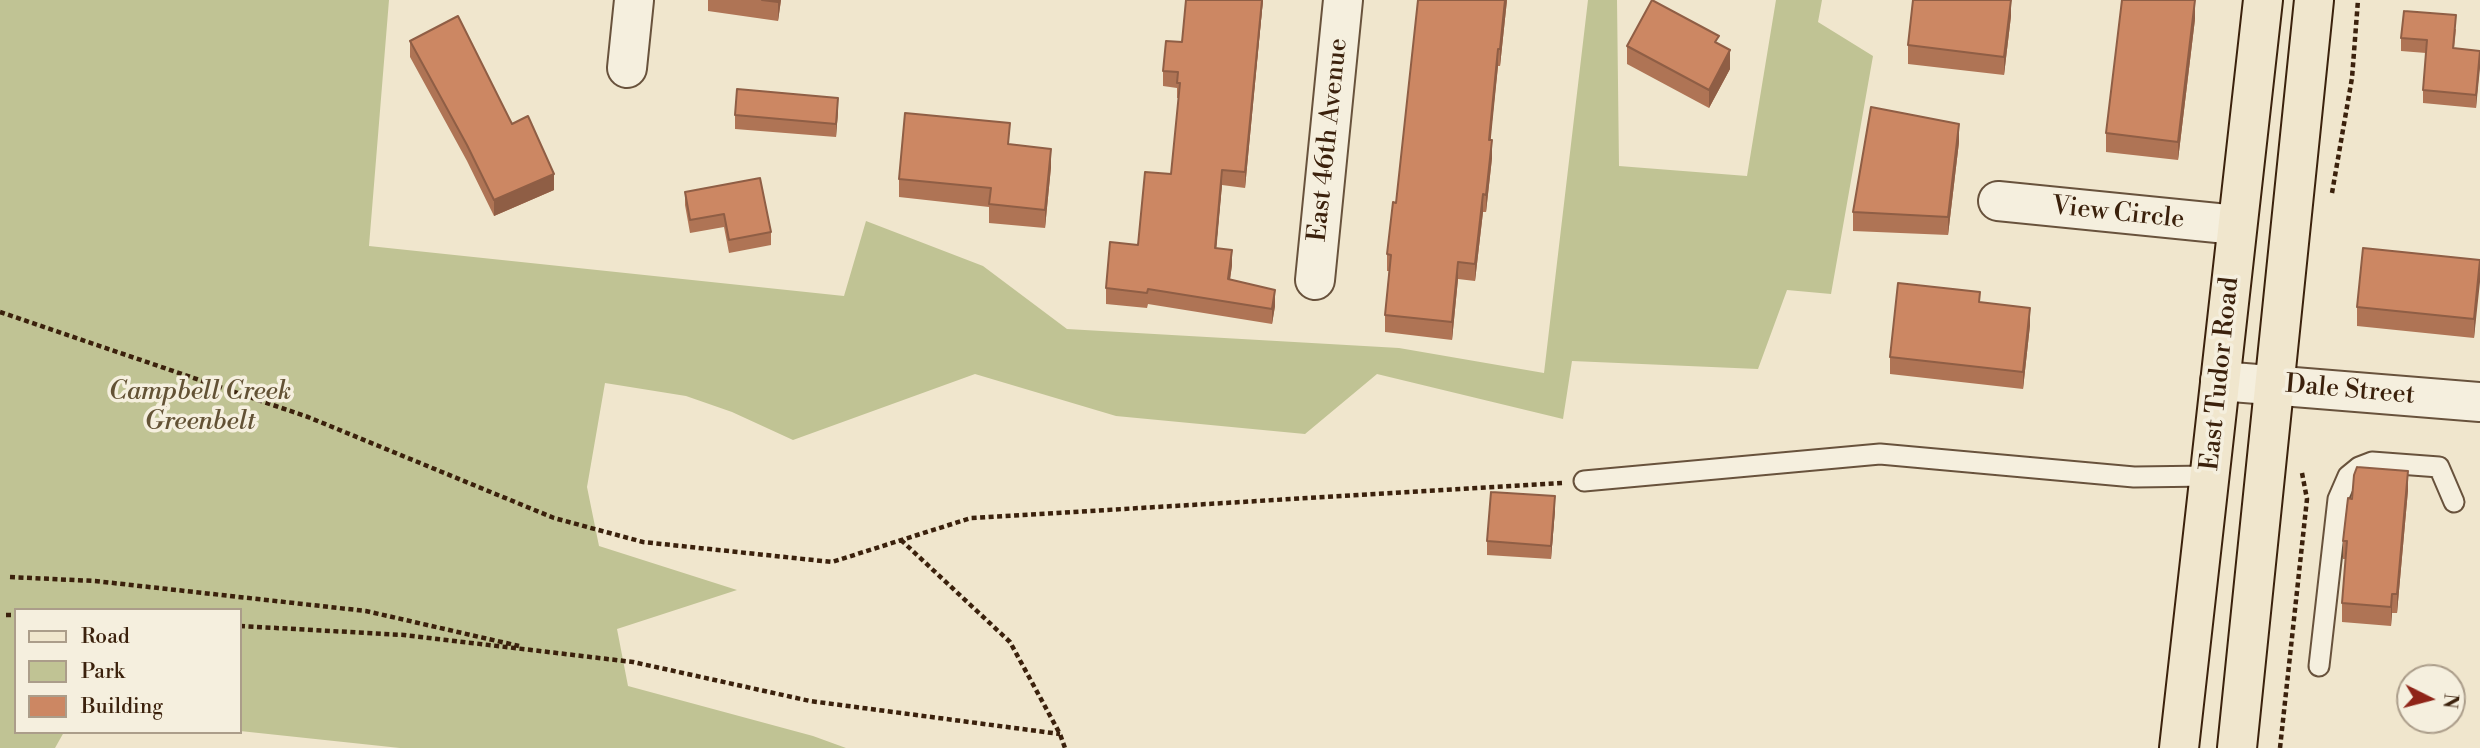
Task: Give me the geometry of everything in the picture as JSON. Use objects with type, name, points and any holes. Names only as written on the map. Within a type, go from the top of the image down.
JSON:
[{"type":"main road","name":"East Tudor Road","points":[[2179,748],[2263,0]]},
{"type":"main road","name":"East Tudor Road","points":[[2237,748],[2314,0]]},
{"type":"street","points":[[627,68],[634,0]]},
{"type":"street","name":"East 46th Avenue","points":[[1315,280],[1343,0]]},
{"type":"street","name":"View Circle","points":[[1998,201],[2237,225]]},
{"type":"street","name":"Dale Street","points":[[2220,381],[2480,402]]},
{"type":"lane","points":[[1584,481],[1880,454],[2134,477],[2210,476]]},
{"type":"lane","points":[[2319,666],[2338,499],[2348,476],[2359,467],[2372,462],[2439,467],[2454,502]]},
{"type":"path","points":[[0,312],[308,417],[554,518],[643,542],[832,562],[971,518],[1584,481]]},
{"type":"path","points":[[901,540],[1010,642],[1065,748]]},
{"type":"path","points":[[10,576],[95,581],[366,611],[540,651]]},
{"type":"path","points":[[6,615],[14,615]]},
{"type":"path","points":[[242,626],[404,635],[633,662],[810,701],[1060,734]]},
{"type":"green space","name":"Campbell Creek Greenbelt","points":[[0,0],[389,0],[369,246],[844,296],[866,221],[983,266],[1067,329],[1399,348],[1544,373],[1588,0],[1617,0],[1619,166],[1747,176],[1776,0],[1822,0],[1818,22],[1873,56],[1831,294],[1787,290],[1758,369],[1572,361],[1563,419],[1377,374],[1305,434],[1116,416],[975,374],[793,440],[732,412],[686,396],[605,383],[587,487],[599,546],[737,590],[617,629],[628,686],[813,736],[846,748],[400,748],[242,731],[242,608],[14,608],[14,734],[63,734],[55,748],[0,748]]},
{"type":"building","points":[[1186,0],[1262,0],[1245,172],[1222,170],[1215,248],[1232,250],[1228,279],[1275,290],[1272,309],[1148,289],[1147,293],[1106,288],[1110,242],[1138,245],[1145,172],[1171,174],[1180,83],[1177,83],[1178,72],[1163,71],[1166,41],[1182,42]]},
{"type":"building","points":[[1418,0],[1505,0],[1489,140],[1492,140],[1486,195],[1483,194],[1475,264],[1458,262],[1452,322],[1385,315],[1391,255],[1387,254],[1393,202],[1396,203]]},
{"type":"building","points":[[1652,0],[1719,36],[1715,42],[1730,50],[1709,90],[1627,46]]},
{"type":"building","points":[[1913,0],[2011,0],[2004,57],[1908,45]]},
{"type":"building","points":[[2122,0],[2195,0],[2178,142],[2106,133]]},
{"type":"building","points":[[2404,11],[2456,15],[2453,48],[2480,51],[2476,95],[2423,90],[2427,40],[2401,38]]},
{"type":"building","points":[[458,16],[512,124],[528,116],[554,174],[494,200],[410,41]]},
{"type":"building","points":[[737,89],[838,98],[836,124],[735,115]]},
{"type":"building","points":[[1871,107],[1959,124],[1948,217],[1853,212]]},
{"type":"building","points":[[905,113],[1010,123],[1008,144],[1051,149],[1045,210],[989,204],[991,188],[899,179]]},
{"type":"building","points":[[760,178],[771,232],[729,240],[724,214],[690,220],[685,192]]},
{"type":"building","points":[[2363,248],[2480,260],[2474,319],[2357,307]]},
{"type":"building","points":[[1898,283],[1980,292],[1979,302],[2030,308],[2023,372],[1890,357]]},
{"type":"building","points":[[2357,467],[2408,471],[2397,594],[2392,594],[2391,607],[2342,603],[2347,541],[2343,541],[2348,498],[2352,499]]},
{"type":"building","points":[[1491,492],[1555,496],[1551,546],[1487,541]]}]
